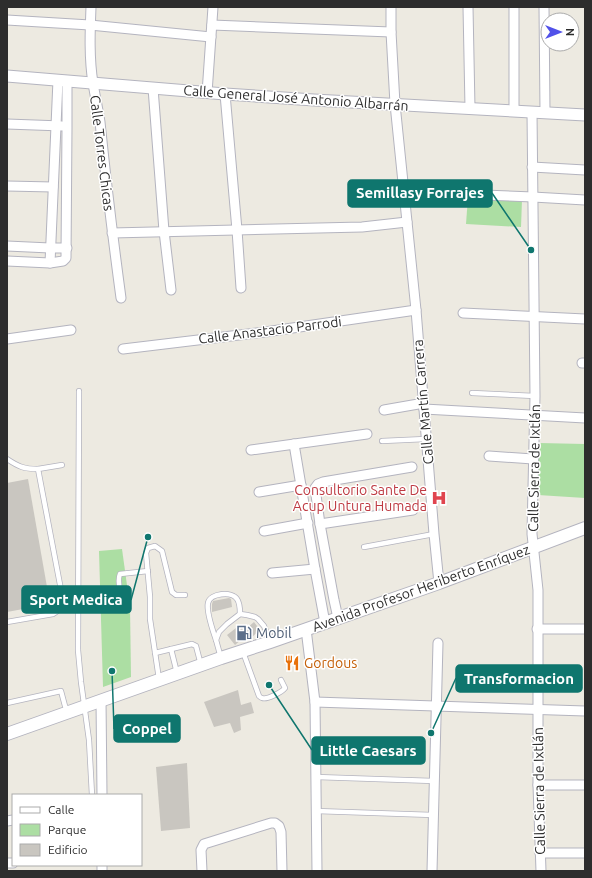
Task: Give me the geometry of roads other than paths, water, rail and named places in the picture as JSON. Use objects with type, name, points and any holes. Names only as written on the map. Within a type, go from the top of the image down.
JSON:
[{"type":"main road","name":"Avenida Profesor Heriberto Enríquez","points":[[7,734],[439,583],[585,528]]},
{"type":"street","name":"Calle Torres Chicas","points":[[91,7],[90,56],[99,115],[112,234],[121,298]]},
{"type":"street","points":[[207,93],[213,7]]},
{"type":"street","name":"Calle Martín Carrera","points":[[391,7],[395,104],[416,310],[439,583]]},
{"type":"street","points":[[468,7],[470,108]]},
{"type":"street","points":[[514,7],[514,110]]},
{"type":"street","points":[[544,7],[545,112]]},
{"type":"street","points":[[7,20],[90,25],[211,37]]},
{"type":"street","points":[[212,25],[391,32]]},
{"type":"street","name":"Calle General José Antonio Albarrán","points":[[7,76],[307,100],[585,115]]},
{"type":"street","points":[[50,262],[56,126],[62,80]]},
{"type":"street","points":[[7,261],[60,262],[64,260],[66,256],[67,127],[62,80]]},
{"type":"street","points":[[153,88],[164,231],[171,290]]},
{"type":"street","points":[[225,94],[241,288]]},
{"type":"street","name":"Calle Sierra de Ixtlán","points":[[532,112],[535,396],[532,528],[538,590],[538,785],[541,871]]},
{"type":"street","points":[[7,124],[67,127]]},
{"type":"street","points":[[532,166],[585,170]]},
{"type":"street","points":[[7,186],[53,187]]},
{"type":"street","points":[[404,192],[585,200]]},
{"type":"street","points":[[112,234],[164,231],[362,227],[407,222]]},
{"type":"street","points":[[7,246],[66,248]]},
{"type":"street","name":"Calle Anastacio Parrodi","points":[[123,349],[265,332],[416,310]]},
{"type":"street","points":[[463,313],[585,319]]},
{"type":"street","points":[[7,339],[71,330]]},
{"type":"street","points":[[384,410],[424,406],[534,416],[585,418]]},
{"type":"street","points":[[251,450],[367,434]]},
{"type":"street","points":[[294,444],[325,623]]},
{"type":"street","points":[[489,456],[533,459]]},
{"type":"street","points":[[338,618],[314,492],[315,488],[318,484],[323,482],[412,467]]},
{"type":"street","points":[[259,492],[301,485]]},
{"type":"street","points":[[320,524],[413,510]]},
{"type":"street","points":[[264,531],[308,524]]},
{"type":"street","points":[[272,573],[315,569]]},
{"type":"street","points":[[537,629],[585,629]]},
{"type":"street","points":[[306,630],[315,702],[317,871]]},
{"type":"street","points":[[432,871],[438,643]]},
{"type":"street","points":[[101,700],[102,794]]},
{"type":"street","points":[[315,702],[585,711]]},
{"type":"street","points":[[538,785],[585,785]]},
{"type":"street","points":[[202,871],[201,850],[204,844],[257,827],[275,823],[279,826],[281,832],[282,871]]},
{"type":"street","points":[[540,853],[585,853]]},
{"type":"lane","points":[[79,391],[78,650],[89,740],[92,794]]},
{"type":"lane","points":[[472,393],[535,396]]},
{"type":"lane","points":[[382,441],[426,439]]},
{"type":"lane","points":[[7,459],[26,469],[38,469],[62,465]]},
{"type":"lane","points":[[7,622],[53,614],[60,608],[62,602],[38,469]]},
{"type":"lane","points":[[364,547],[434,534]]},
{"type":"lane","points":[[159,680],[149,612],[150,598],[146,553],[148,548],[155,546],[162,551],[172,592],[176,595],[186,595]]},
{"type":"lane","points":[[121,597],[119,579],[120,574],[148,571]]},
{"type":"lane","points":[[221,658],[212,627],[208,602],[215,596],[224,594],[232,595],[239,603],[240,614]]},
{"type":"lane","points":[[216,640],[223,628],[240,614],[258,619],[264,626],[270,642]]},
{"type":"lane","points":[[155,653],[192,644],[196,646],[201,665]]},
{"type":"lane","points":[[171,649],[178,673]]},
{"type":"lane","points":[[242,651],[260,697],[268,698],[283,691],[285,688],[281,680]]},
{"type":"lane","points":[[7,703],[61,691],[68,712]]},
{"type":"lane","points":[[316,777],[434,781]]},
{"type":"lane","points":[[316,810],[433,815]]},
{"type":"place","name":"Semillasy Forrajes","points":[[531,250]]},
{"type":"place","name":"Consultorio Sante De Acup Untura Humada","points":[[439,498]]},
{"type":"place","name":"Sport Medica","points":[[148,537]]},
{"type":"place","name":"Mobil","points":[[244,633]]},
{"type":"place","name":"Gordous","points":[[292,663]]},
{"type":"place","name":"Coppel","points":[[112,671]]},
{"type":"place","name":"Little Caesars","points":[[269,685]]},
{"type":"place","name":"Transformacion","points":[[431,733]]}]
